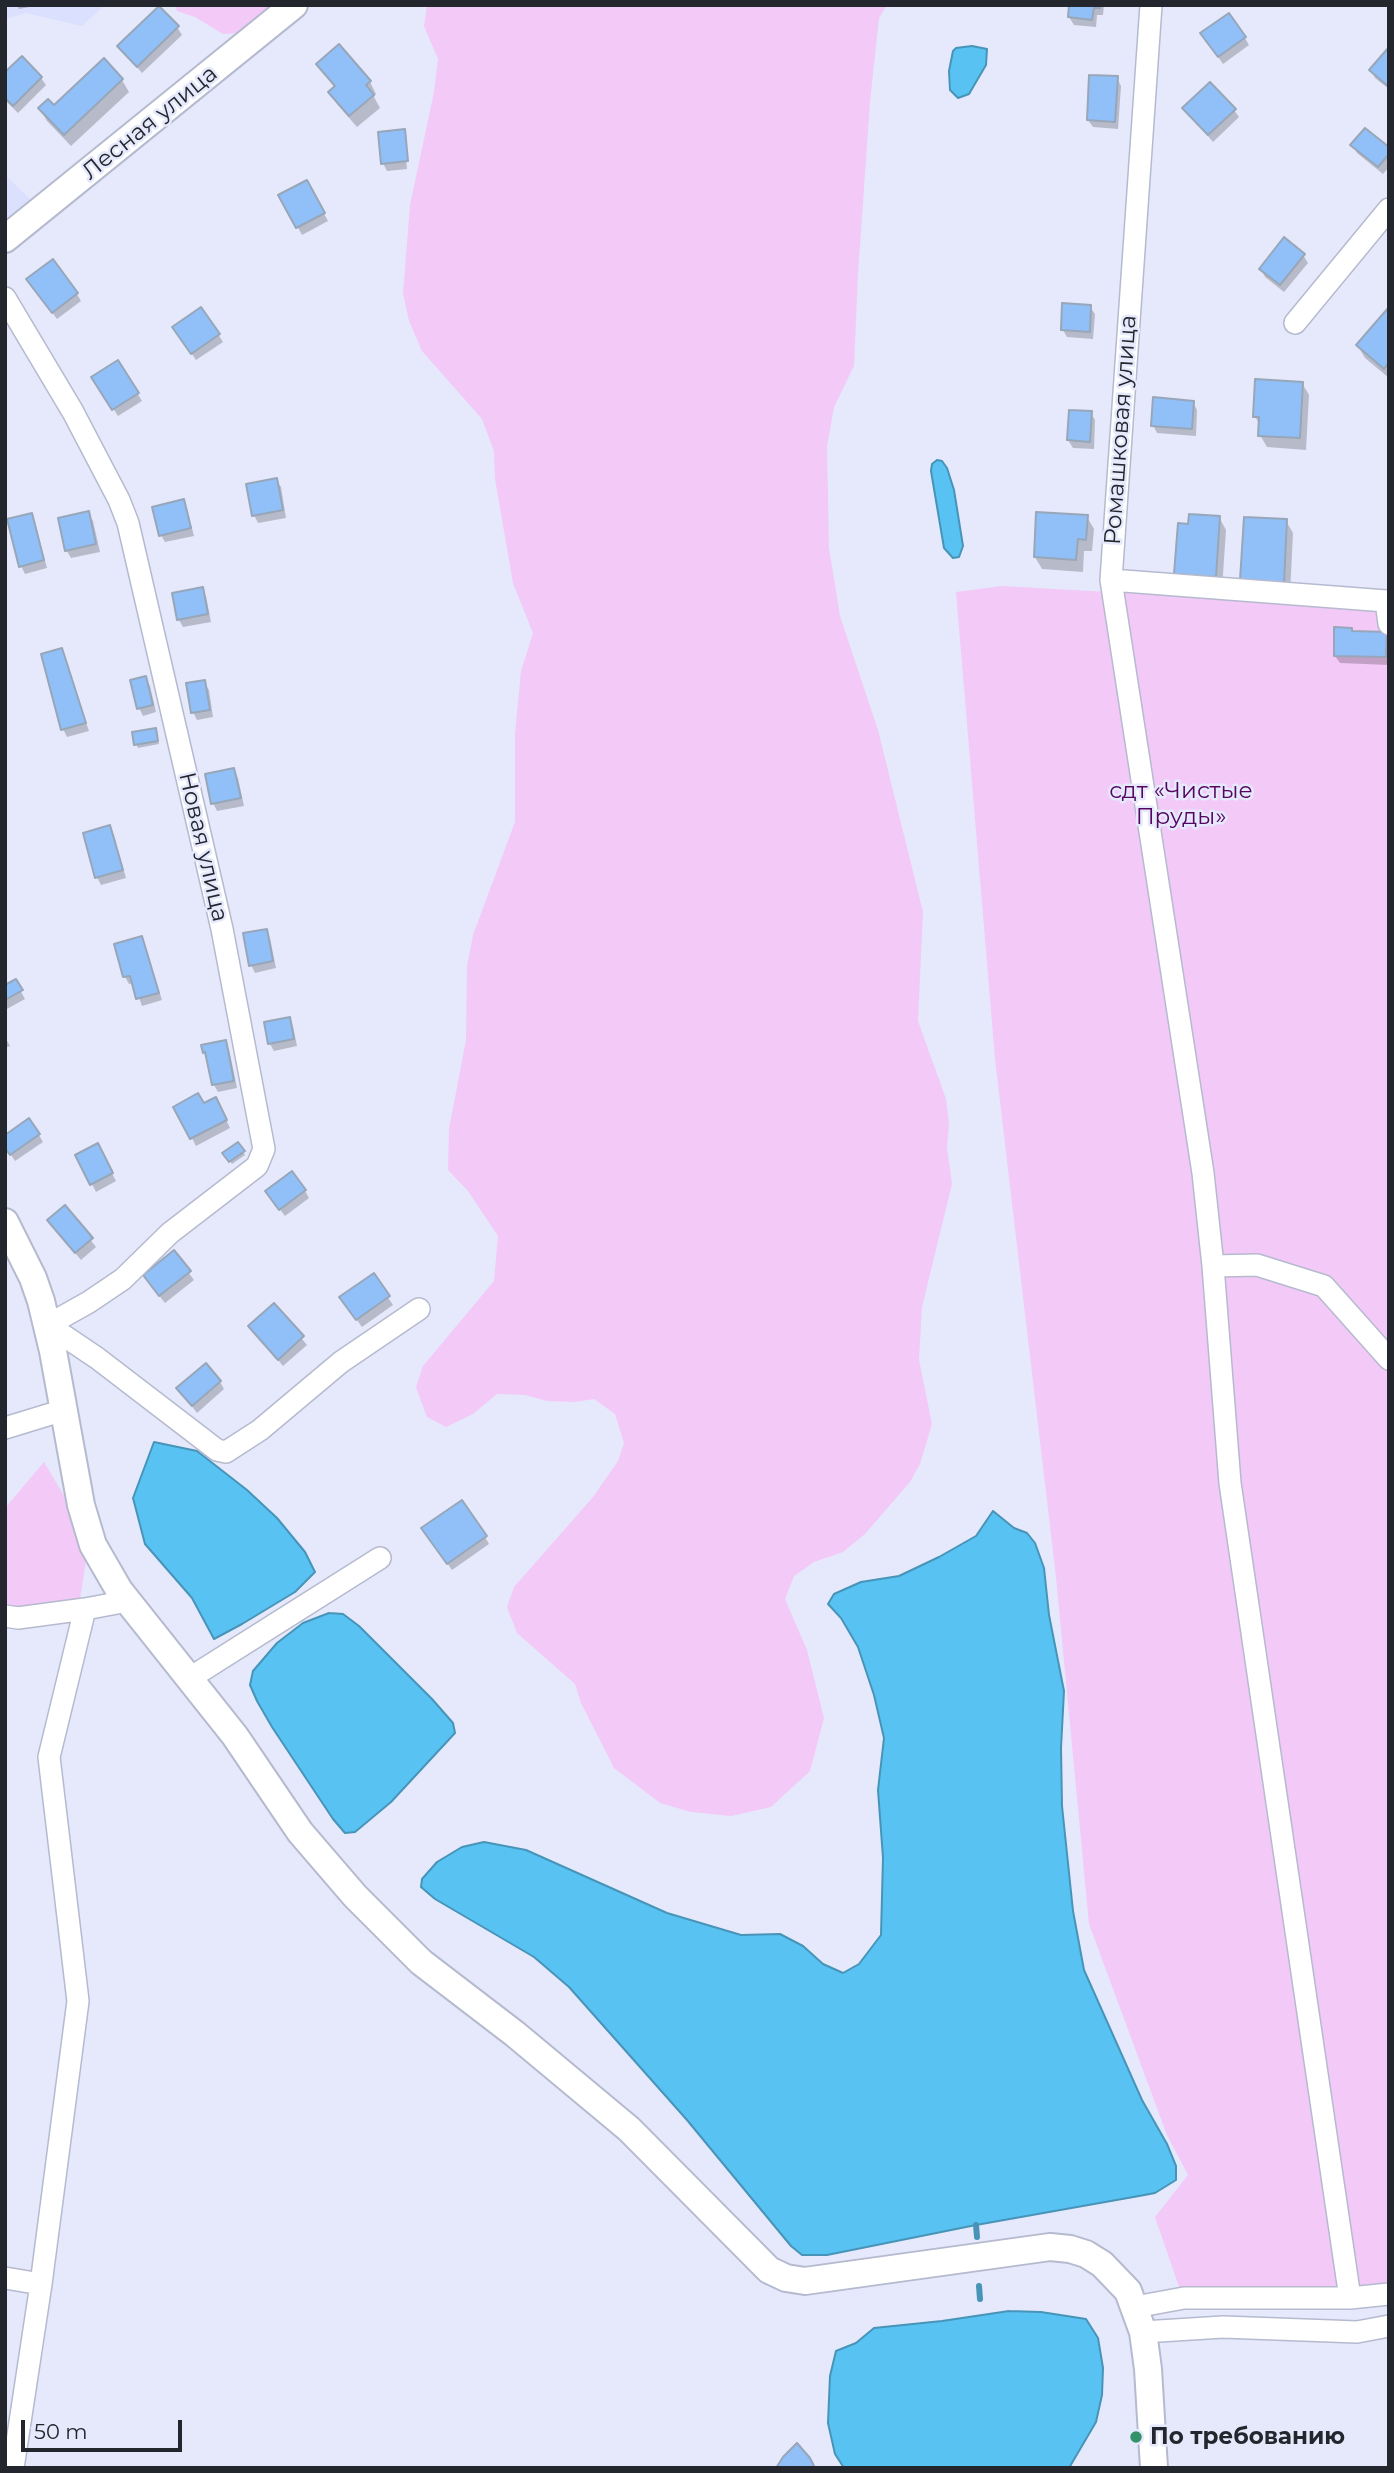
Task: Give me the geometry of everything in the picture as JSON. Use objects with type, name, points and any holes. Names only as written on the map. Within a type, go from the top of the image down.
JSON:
[{"type":"main road","name":"Лесная улица","points":[[5,239],[294,5]]},
{"type":"main road","points":[[5,1222],[33,1278],[48,1325],[81,1505],[93,1545],[119,1590],[235,1736],[300,1832],[355,1896],[421,1962],[515,2034],[629,2129],[769,2270],[786,2278],[804,2281],[1050,2246],[1086,2254],[1102,2264],[1128,2291],[1139,2319],[1148,2369],[1154,2468]]},
{"type":"street","name":"Ромашковая улица","points":[[1151,5],[1111,580],[1203,1172],[1230,1483],[1350,2298]]},
{"type":"street","points":[[1295,323],[1389,209]]},
{"type":"street","name":"Новая улица","points":[[5,298],[73,412],[119,500],[128,523],[222,929],[264,1149],[257,1166],[170,1233],[122,1279],[89,1302],[48,1325]]},
{"type":"street","points":[[1111,580],[1386,601],[1389,624]]},
{"type":"street","points":[[1213,1266],[1257,1265],[1324,1286],[1389,1359]]},
{"type":"street","points":[[48,1325],[217,1450],[226,1452],[261,1430],[320,1378],[419,1308]]},
{"type":"street","points":[[5,1428],[64,1410]]},
{"type":"street","points":[[190,1678],[380,1559]]},
{"type":"street","points":[[5,1616],[18,1618],[128,1601]]},
{"type":"street","points":[[13,2468],[41,2284],[78,2001],[49,1757],[85,1609]]},
{"type":"street","points":[[5,2278],[41,2284]]},
{"type":"street","points":[[1139,2319],[1184,2298],[1350,2298],[1389,2294]]},
{"type":"street","points":[[1139,2319],[1223,2327],[1357,2332],[1389,2326]]},
{"type":"shaded area","points":[[5,5],[105,5],[82,26],[26,13],[5,19]]},
{"type":"shaded area","points":[[5,175],[31,200],[5,222]]},
{"type":"green space","points":[[175,5],[271,5],[240,33],[223,34],[195,17],[177,11]]},
{"type":"green space","points":[[427,5],[887,5],[879,18],[870,102],[854,366],[834,407],[827,447],[829,548],[840,616],[878,730],[923,912],[918,1021],[946,1099],[949,1123],[947,1148],[952,1184],[922,1307],[919,1360],[932,1424],[920,1464],[910,1482],[865,1534],[843,1552],[814,1562],[794,1576],[785,1599],[807,1650],[824,1718],[810,1771],[771,1807],[731,1816],[691,1812],[660,1803],[614,1768],[581,1703],[575,1684],[517,1633],[507,1607],[514,1587],[593,1497],[618,1461],[624,1443],[615,1414],[594,1399],[575,1402],[547,1401],[525,1395],[497,1394],[473,1414],[446,1427],[427,1417],[416,1387],[423,1366],[494,1281],[498,1236],[468,1191],[448,1170],[449,1129],[466,1040],[467,966],[473,935],[515,822],[515,734],[521,671],[533,633],[513,583],[495,479],[494,451],[482,419],[422,351],[409,321],[403,293],[410,205],[434,92],[438,59],[424,26]]},
{"type":"green space","name":"сдт «Чистые Пруды»","points":[[1002,586],[1389,608],[1389,2282],[1352,2287],[1179,2287],[1155,2217],[1188,2175],[1167,2135],[1089,1924],[1056,1577],[995,1059],[956,592]]},
{"type":"green space","points":[[44,1462],[69,1504],[86,1561],[79,1605],[5,1627],[5,1508]]},
{"type":"water","points":[[972,46],[987,49],[986,65],[969,94],[958,98],[950,90],[949,71],[953,51],[956,48]]},
{"type":"water","points":[[937,460],[942,461],[947,468],[954,490],[963,546],[959,557],[953,558],[944,548],[931,471],[932,464]]},
{"type":"water","points":[[154,1442],[197,1451],[247,1490],[277,1518],[305,1552],[315,1572],[295,1592],[214,1639],[192,1598],[145,1544],[133,1498]]},
{"type":"water","points":[[993,1511],[1014,1528],[1027,1533],[1035,1543],[1044,1568],[1049,1615],[1064,1691],[1062,1806],[1073,1911],[1084,1970],[1142,2100],[1167,2144],[1176,2166],[1176,2180],[1155,2193],[827,2255],[802,2255],[791,2246],[687,2120],[569,1987],[534,1957],[435,1899],[421,1887],[422,1879],[437,1862],[462,1847],[484,1842],[526,1850],[667,1913],[741,1935],[780,1934],[803,1946],[823,1964],[843,1973],[859,1964],[881,1935],[883,1858],[878,1790],[884,1738],[874,1695],[858,1647],[841,1618],[828,1604],[834,1594],[861,1582],[899,1576],[939,1557],[976,1536]]},
{"type":"water","points":[[329,1613],[343,1614],[359,1626],[432,1699],[453,1723],[455,1733],[391,1802],[355,1832],[345,1833],[272,1727],[250,1685],[253,1671],[277,1643],[303,1623]]},
{"type":"water","points":[[1009,2311],[1041,2312],[1086,2319],[1098,2338],[1103,2368],[1102,2395],[1096,2422],[1069,2468],[844,2468],[835,2454],[828,2423],[830,2376],[836,2351],[856,2343],[874,2328]]},
{"type":"building","points":[[1069,5],[1100,5],[1100,8],[1094,8],[1092,20],[1068,17]]},
{"type":"building","points":[[159,6],[179,26],[137,67],[117,46]]},
{"type":"building","points":[[1229,13],[1246,37],[1218,57],[1200,33]]},
{"type":"building","points":[[339,44],[371,81],[366,85],[374,95],[349,116],[328,92],[335,86],[316,64]]},
{"type":"building","points":[[1389,47],[1389,87],[1369,70]]},
{"type":"building","points":[[22,56],[42,77],[13,106],[5,98],[5,72]]},
{"type":"building","points":[[104,58],[123,79],[64,135],[38,108],[48,99],[54,105]]},
{"type":"building","points":[[1089,75],[1118,76],[1115,122],[1087,120]]},
{"type":"building","points":[[1210,82],[1236,109],[1208,135],[1182,108]]},
{"type":"building","points":[[1365,128],[1389,147],[1389,154],[1378,167],[1350,145]]},
{"type":"building","points":[[405,129],[408,161],[381,164],[378,132]]},
{"type":"building","points":[[307,180],[325,213],[296,228],[278,195]]},
{"type":"building","points":[[1284,237],[1305,254],[1280,285],[1259,269]]},
{"type":"building","points":[[53,259],[78,293],[52,313],[26,279]]},
{"type":"building","points":[[1062,303],[1091,305],[1090,332],[1061,330]]},
{"type":"building","points":[[201,307],[220,334],[191,354],[172,327]]},
{"type":"building","points":[[1389,307],[1389,362],[1384,369],[1356,345]]},
{"type":"building","points":[[118,360],[139,393],[112,410],[91,377]]},
{"type":"building","points":[[1255,379],[1303,382],[1300,438],[1258,436],[1259,417],[1253,417]]},
{"type":"building","points":[[1153,397],[1194,401],[1192,429],[1151,426]]},
{"type":"building","points":[[1069,410],[1092,411],[1090,442],[1067,440]]},
{"type":"building","points":[[277,478],[283,510],[252,516],[246,484]]},
{"type":"building","points":[[184,499],[191,528],[159,536],[152,507]]},
{"type":"building","points":[[89,511],[96,544],[65,551],[58,518]]},
{"type":"building","points":[[1036,512],[1088,515],[1086,540],[1078,539],[1076,560],[1034,557]]},
{"type":"building","points":[[32,513],[44,560],[19,567],[7,519]]},
{"type":"building","points":[[1189,514],[1220,516],[1216,577],[1174,574],[1178,523],[1188,524]]},
{"type":"building","points":[[1244,517],[1287,519],[1284,583],[1240,580]]},
{"type":"building","points":[[203,587],[208,614],[177,620],[172,593]]},
{"type":"building","points":[[1334,627],[1352,628],[1352,631],[1387,632],[1386,657],[1334,656]]},
{"type":"building","points":[[62,648],[86,723],[61,730],[41,654]]},
{"type":"building","points":[[146,676],[153,705],[137,709],[130,680]]},
{"type":"building","points":[[205,680],[210,710],[191,713],[186,683]]},
{"type":"building","points":[[156,728],[158,741],[134,745],[132,732]]},
{"type":"building","points":[[234,768],[241,798],[211,804],[205,774]]},
{"type":"building","points":[[110,825],[123,870],[95,878],[83,833]]},
{"type":"building","points":[[267,929],[273,961],[249,966],[243,933]]},
{"type":"building","points":[[142,936],[159,993],[136,999],[130,976],[123,977],[114,944]]},
{"type":"building","points":[[16,979],[23,990],[5,1000],[5,985]]},
{"type":"building","points":[[290,1017],[294,1039],[268,1044],[264,1022]]},
{"type":"building","points":[[226,1040],[234,1081],[212,1085],[201,1045]]},
{"type":"building","points":[[198,1093],[204,1103],[216,1097],[227,1120],[190,1139],[173,1107]]},
{"type":"building","points":[[29,1118],[40,1134],[10,1155],[5,1148],[5,1135]]},
{"type":"building","points":[[238,1142],[245,1151],[229,1162],[222,1153]]},
{"type":"building","points":[[98,1143],[113,1173],[90,1185],[75,1155]]},
{"type":"building","points":[[292,1171],[306,1190],[279,1210],[265,1191]]},
{"type":"building","points":[[65,1205],[93,1238],[75,1253],[47,1220]]},
{"type":"building","points":[[174,1250],[191,1271],[159,1296],[143,1275]]},
{"type":"building","points":[[374,1273],[390,1296],[356,1320],[339,1297]]},
{"type":"building","points":[[274,1303],[304,1336],[278,1360],[248,1326]]},
{"type":"building","points":[[206,1363],[221,1381],[192,1406],[176,1388]]},
{"type":"building","points":[[462,1500],[487,1536],[447,1564],[421,1528]]},
{"type":"building","points":[[797,2443],[815,2468],[776,2468],[783,2457]]},
{"type":"waterway","points":[[976,2225],[977,2237]]},
{"type":"waterway","points":[[979,2286],[980,2299]]},
{"type":"place","name":"По требованию","points":[[1136,2437]]}]
